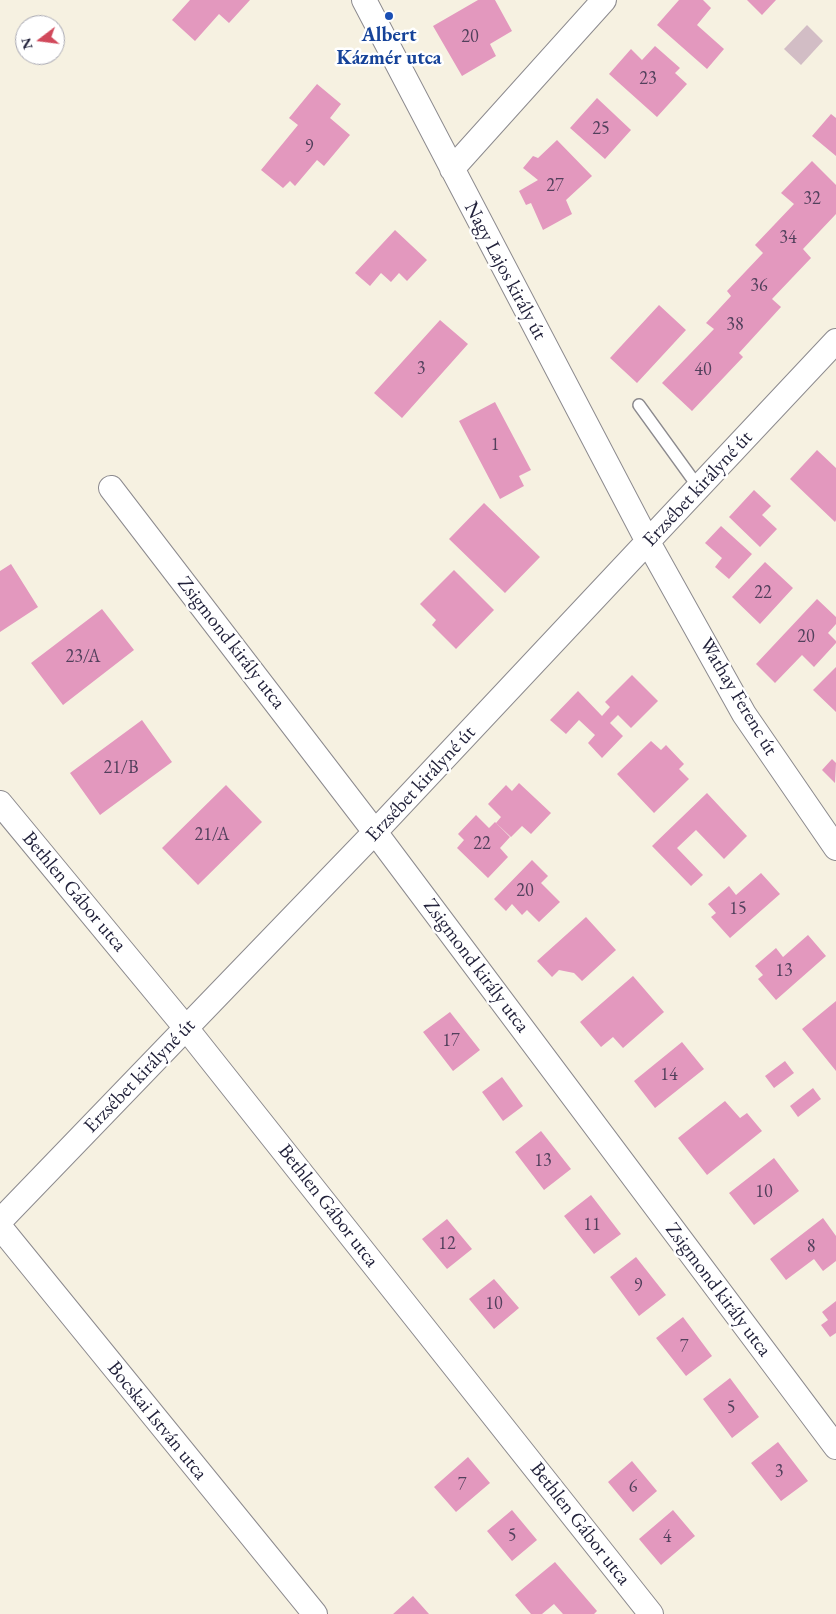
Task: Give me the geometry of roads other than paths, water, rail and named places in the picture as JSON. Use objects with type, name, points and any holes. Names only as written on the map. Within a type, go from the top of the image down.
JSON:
[{"type":"street","name":"Nagy Lajos király út","points":[[364,0],[648,542]]},
{"type":"street","points":[[452,169],[604,0]]},
{"type":"street","name":"Erzsébet királyné út","points":[[0,1221],[375,832],[836,341]]},
{"type":"street","name":"Zsigmond király utca","points":[[111,488],[375,832],[836,1447]]},
{"type":"street","name":"Wathay Ferenc út","points":[[648,542],[744,714],[836,848]]},
{"type":"street","name":"Bethlen Gábor utca","points":[[0,803],[186,1028],[652,1614]]},
{"type":"street","name":"Bocskai István utca","points":[[0,1227],[315,1614]]},
{"type":"lane","points":[[640,405],[699,488]]},
{"type":"place","name":"Albert Kázmér utca","points":[[389,16]]}]
